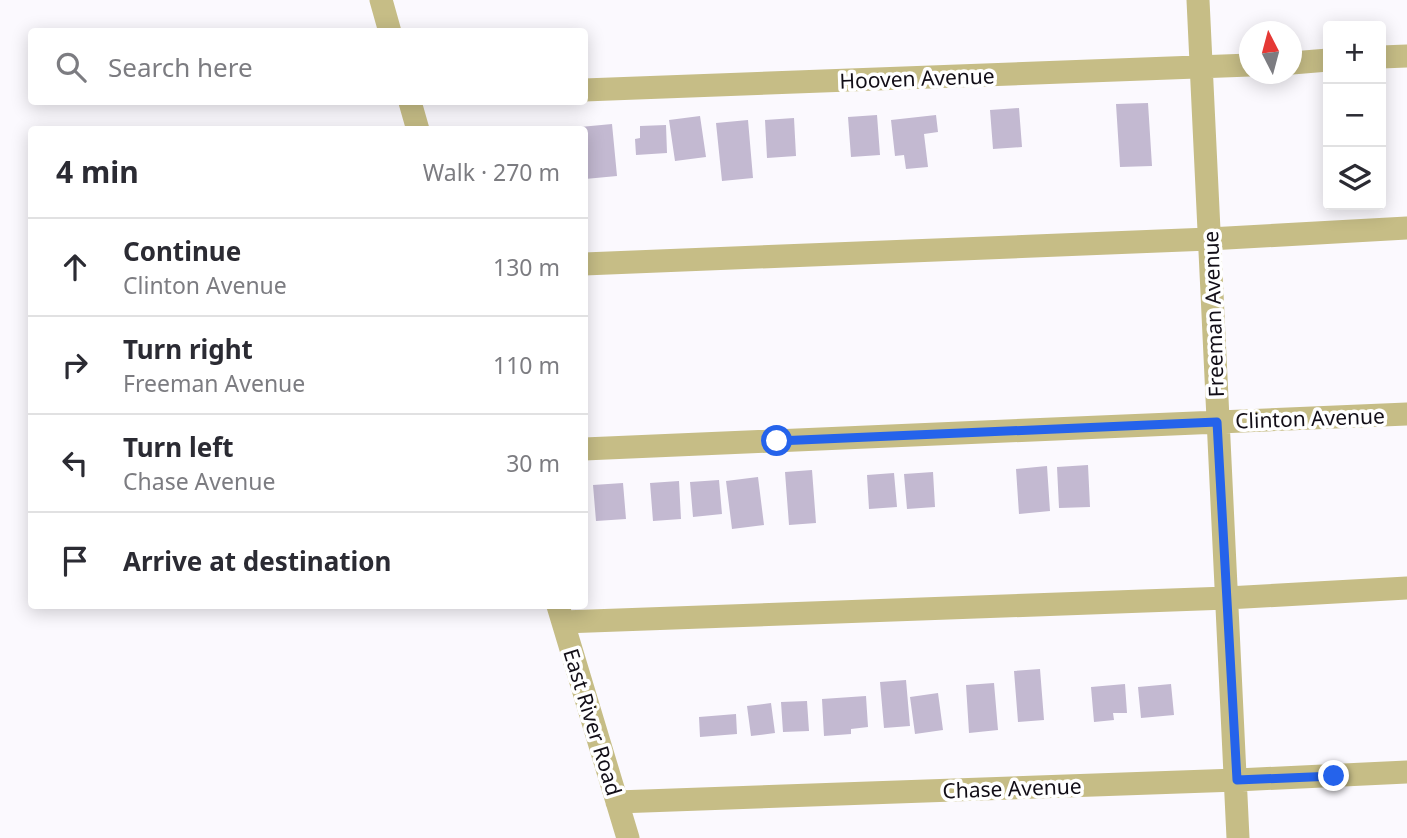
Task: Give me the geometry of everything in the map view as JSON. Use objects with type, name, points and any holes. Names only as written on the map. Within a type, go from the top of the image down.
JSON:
[{"type":"street","points":[[381,0],[389,28]]},
{"type":"street","name":"Freeman Avenue","points":[[1198,0],[1238,838]]},
{"type":"street","points":[[1386,57],[1407,56]]},
{"type":"street","points":[[1302,61],[1323,60]]},
{"type":"street","name":"Hooven Avenue","points":[[588,90],[1239,66]]},
{"type":"street","points":[[411,105],[417,126]]},
{"type":"street","points":[[588,264],[1407,229]]},
{"type":"street","name":"Clinton Avenue","points":[[588,449],[1407,414]]},
{"type":"street","points":[[561,614],[1227,598],[1407,588]]},
{"type":"street","name":"East River Road","points":[[561,614],[628,838]]},
{"type":"street","name":"Chase Avenue","points":[[617,802],[1407,772]]},
{"type":"building","points":[[1148,103],[1152,166],[1120,167],[1116,104]]},
{"type":"building","points":[[1019,108],[1022,147],[993,149],[990,110]]},
{"type":"building","points":[[877,115],[880,155],[851,157],[848,117]]},
{"type":"building","points":[[936,115],[938,132],[924,134],[928,167],[906,169],[904,155],[895,156],[891,120]]},
{"type":"building","points":[[700,116],[706,157],[675,161],[669,120]]},
{"type":"building","points":[[794,118],[796,156],[767,158],[765,120]]},
{"type":"building","points":[[748,120],[753,178],[722,181],[716,123]]},
{"type":"building","points":[[612,124],[617,176],[588,179],[588,126]]},
{"type":"building","points":[[666,125],[667,153],[636,155],[635,139],[640,138],[640,126]]},
{"type":"building","points":[[1088,465],[1090,507],[1059,508],[1057,467]]},
{"type":"building","points":[[1047,466],[1050,511],[1019,514],[1016,469]]},
{"type":"building","points":[[812,470],[816,523],[789,525],[785,472]]},
{"type":"building","points":[[933,472],[935,507],[907,509],[904,474]]},
{"type":"building","points":[[894,473],[897,507],[869,509],[867,475]]},
{"type":"building","points":[[758,477],[764,525],[732,529],[726,481]]},
{"type":"building","points":[[719,480],[722,514],[693,517],[690,482]]},
{"type":"building","points":[[679,481],[681,519],[653,521],[650,483]]},
{"type":"building","points":[[623,483],[626,519],[596,521],[593,485]]},
{"type":"building","points":[[1040,669],[1044,720],[1018,722],[1014,671]]},
{"type":"building","points":[[906,680],[910,726],[884,728],[880,682]]},
{"type":"building","points":[[994,683],[998,730],[969,733],[966,685]]},
{"type":"building","points":[[1125,684],[1127,713],[1113,713],[1114,720],[1094,722],[1091,687]]},
{"type":"building","points":[[1171,684],[1174,715],[1141,718],[1138,687]]},
{"type":"building","points":[[938,693],[943,730],[915,734],[910,697]]},
{"type":"building","points":[[866,696],[868,727],[851,729],[851,734],[824,736],[822,699]]},
{"type":"building","points":[[807,701],[809,731],[783,732],[781,702]]},
{"type":"building","points":[[771,703],[775,733],[751,736],[747,706]]},
{"type":"building","points":[[736,714],[737,734],[700,737],[699,717]]},
{"type":"route","points":[[777,441],[1217,422],[1237,780],[1334,776]]}]
